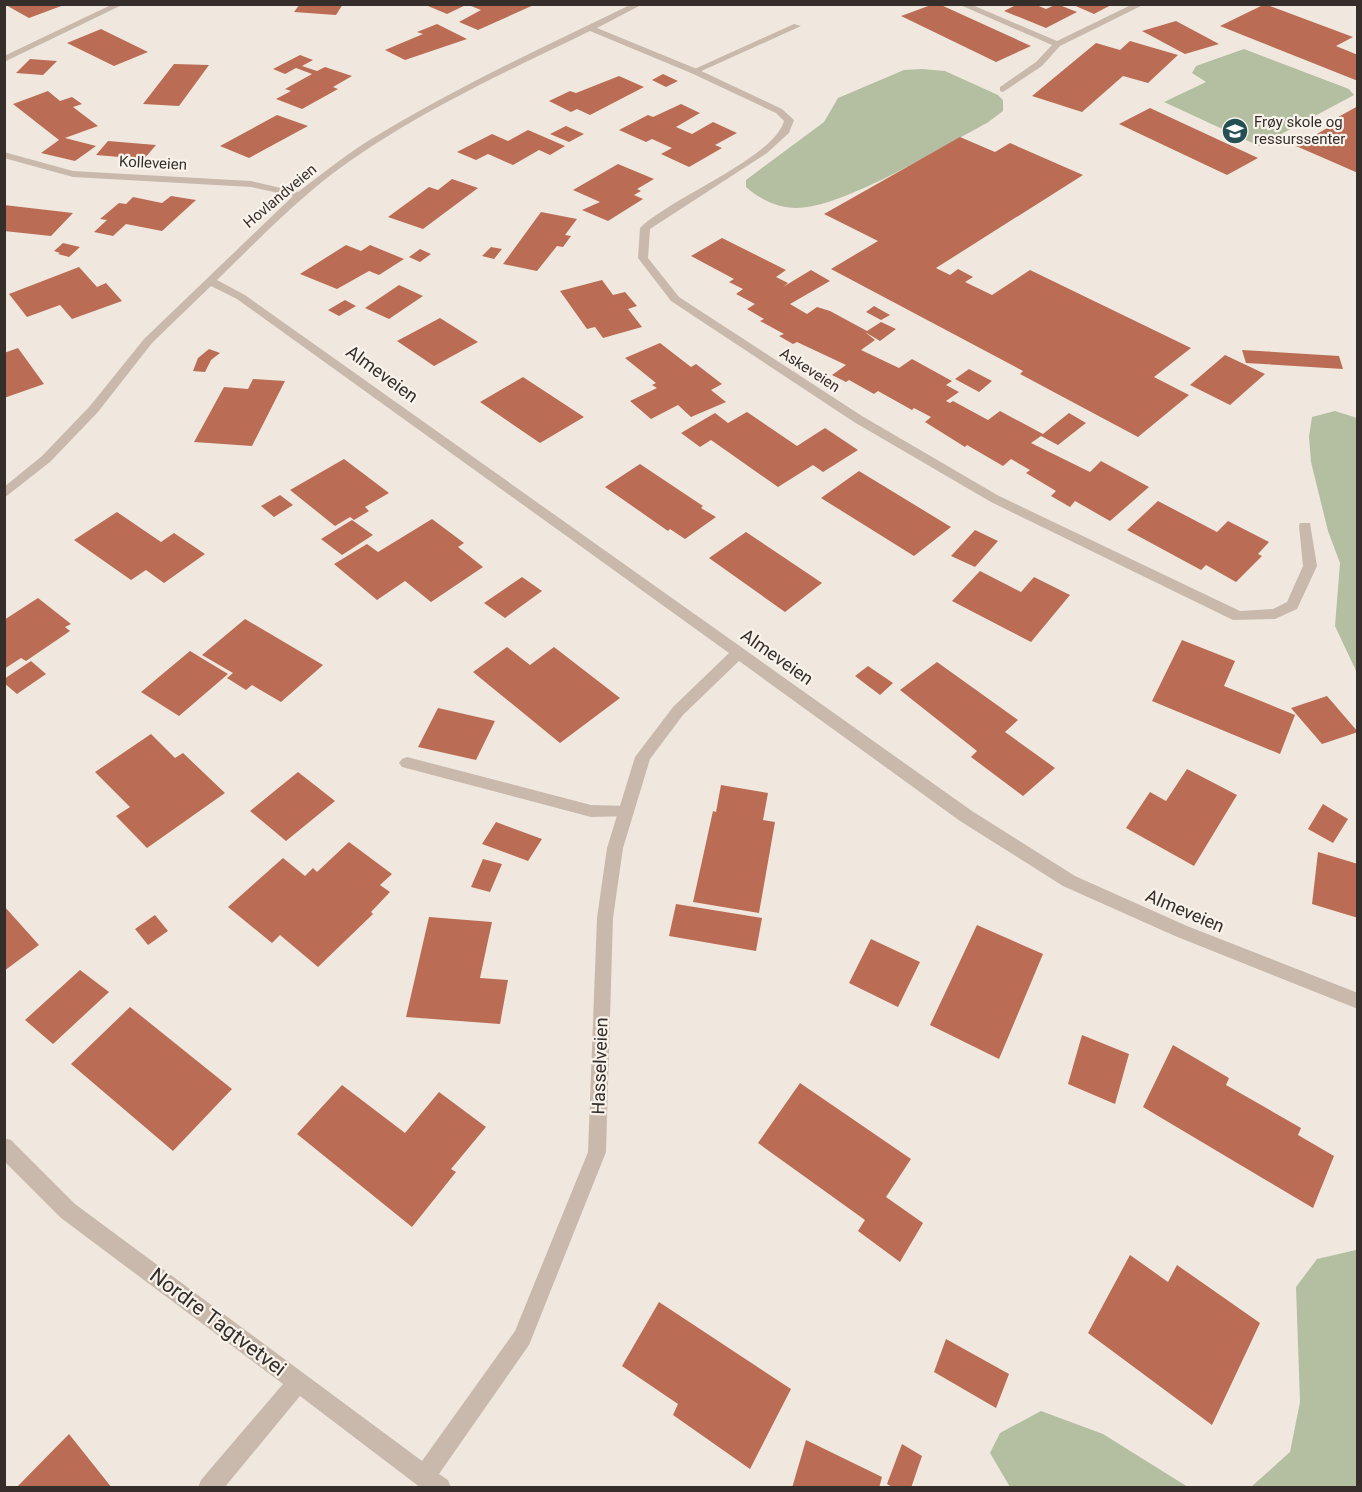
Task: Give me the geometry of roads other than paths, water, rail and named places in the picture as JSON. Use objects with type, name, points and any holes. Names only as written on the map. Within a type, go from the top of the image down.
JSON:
[{"type":"street","points":[[4,60],[120,4]]},
{"type":"street","name":"Hovlandveien","points":[[4,494],[46,459],[94,409],[148,341],[300,195],[370,144],[420,115],[639,4]]},
{"type":"street","points":[[962,4],[1057,45]]},
{"type":"street","points":[[1002,88],[1039,64],[1057,45],[1141,4]]},
{"type":"street","points":[[694,71],[797,26]]},
{"type":"street","name":"Askeveien","points":[[590,27],[694,71],[779,111],[789,120],[786,131],[764,151],[645,228],[643,258],[675,299],[858,419],[995,499],[1238,616],[1275,614],[1292,605],[1310,566],[1305,526]]},
{"type":"street","name":"Kolleveien","points":[[4,155],[73,174],[251,184],[300,195]]},
{"type":"street","name":"Almeveien","points":[[210,281],[241,297],[966,816],[1069,881],[1212,944],[1358,1001]]},
{"type":"street","name":"Hasselveien","points":[[432,1482],[522,1338],[597,1152],[605,918],[615,848],[643,757],[678,711],[738,653]]},
{"type":"street","points":[[407,763],[591,811],[626,811]]},
{"type":"street","name":"Nordre Tagtvetvei","points":[[4,1147],[68,1211],[432,1482]]},
{"type":"street","points":[[209,1488],[298,1382]]},
{"type":"place","name":"Frøy skole og ressurssenter","points":[[1235,131]]}]
